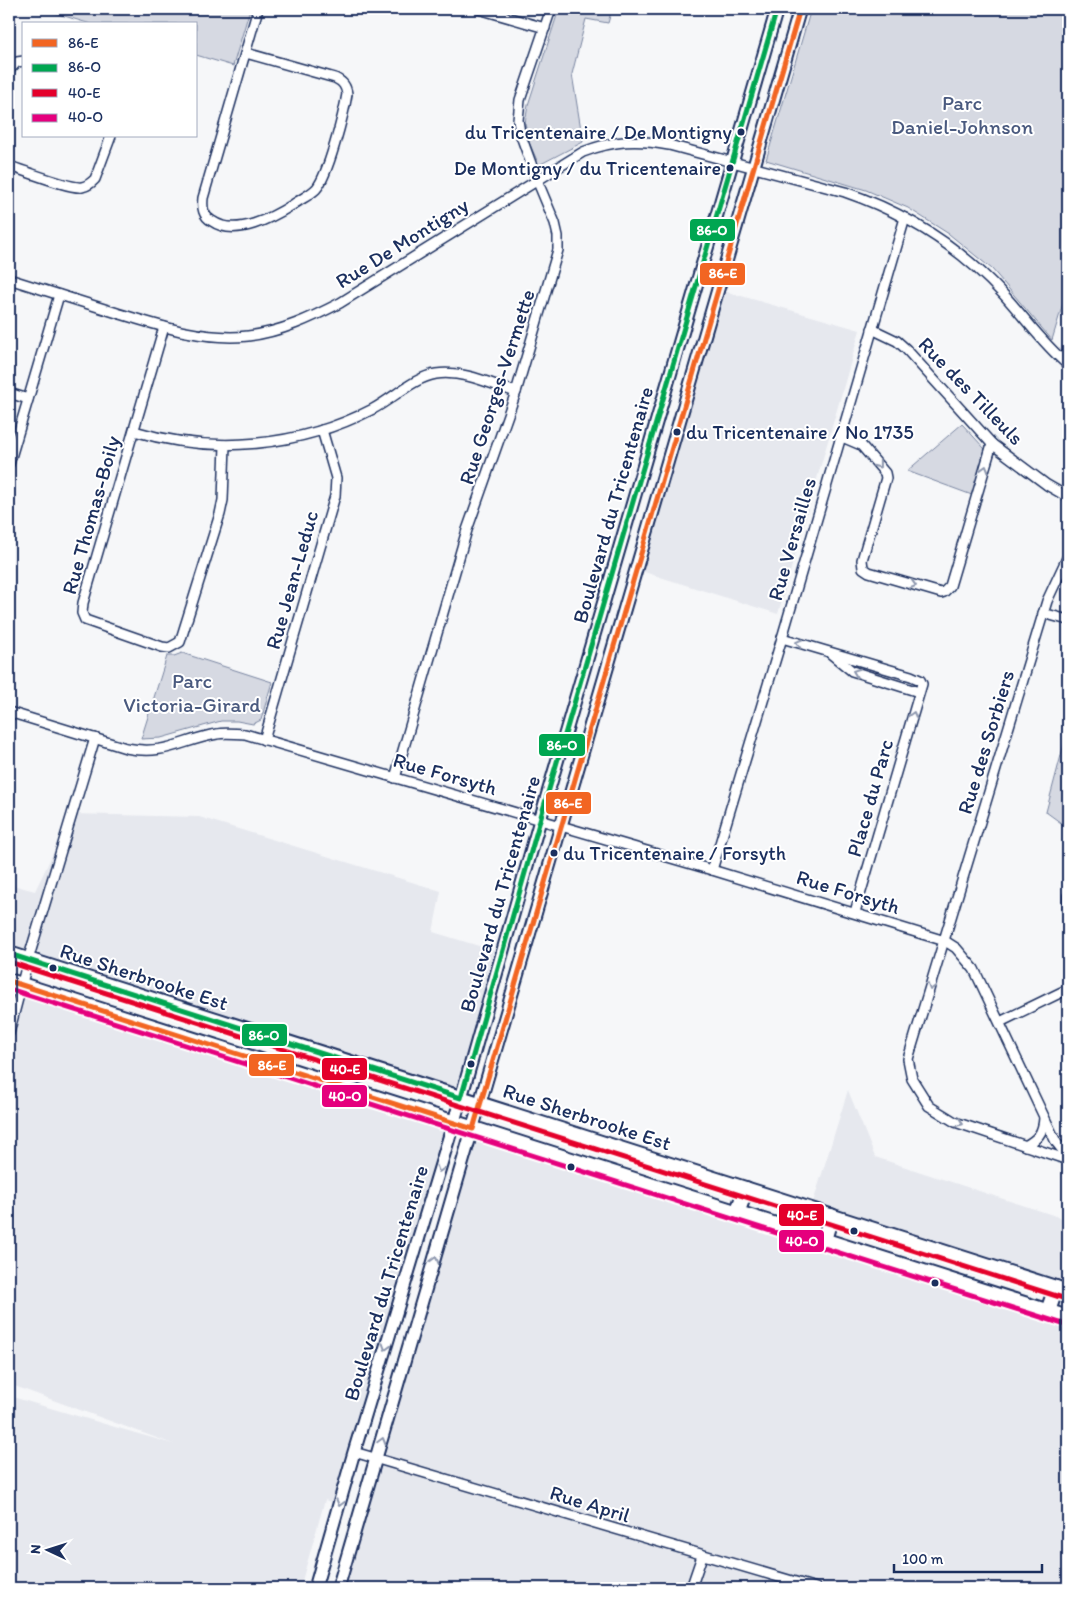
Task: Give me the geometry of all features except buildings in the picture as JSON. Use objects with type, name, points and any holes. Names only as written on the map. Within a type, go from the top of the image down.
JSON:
[{"type":"main road","name":"Rue Sherbrooke Est","points":[[9,954],[1062,1290]]},
{"type":"main road","name":"Rue Sherbrooke Est","points":[[9,981],[1068,1318]]},
{"type":"main road","points":[[145,1025],[166,1005]]},
{"type":"main road","points":[[273,1065],[301,1048]]},
{"type":"main road","points":[[738,1213],[746,1189]]},
{"type":"main road","points":[[824,1240],[832,1216]]},
{"type":"main road","points":[[1048,1311],[1062,1290]]},
{"type":"street","points":[[246,53],[336,78],[346,87],[347,94],[326,171],[315,189],[277,214],[264,220],[235,227],[224,226],[208,219],[203,212],[202,205],[258,9]]},
{"type":"street","points":[[479,9],[545,28]]},
{"type":"street","name":"Rue Georges-Vermette","points":[[395,778],[467,530],[516,392],[558,250],[555,222],[536,180],[520,132],[518,110],[551,9]]},
{"type":"street","name":"Boulevard du Tricentenaire","points":[[315,1588],[354,1452],[454,1123],[540,820],[777,9]]},
{"type":"street","name":"Boulevard du Tricentenaire","points":[[338,1588],[752,167],[800,9]]},
{"type":"street","points":[[769,36],[790,42]]},
{"type":"street","points":[[9,70],[17,62],[22,61]]},
{"type":"street","points":[[9,166],[70,186],[84,187],[95,179],[110,138]]},
{"type":"street","name":"Rue De Montigny","points":[[9,278],[58,295],[164,327],[194,334],[246,336],[278,330],[308,320],[340,303],[583,152],[602,144],[646,140],[845,192],[905,218],[931,232],[957,250],[1004,295],[1050,349],[1068,365]]},
{"type":"street","name":"Rue Versailles","points":[[712,870],[905,218]]},
{"type":"street","points":[[9,464],[58,295]]},
{"type":"street","name":"Rue Thomas-Boily","points":[[164,327],[83,604],[82,613],[86,620],[162,647],[169,648],[180,642],[184,635],[220,514],[223,500],[225,445]]},
{"type":"street","name":"Rue des Tilleuls","points":[[872,329],[897,341],[906,349],[992,444],[1047,485],[1068,497]]},
{"type":"street","points":[[134,431],[163,439],[225,445],[284,440],[322,430],[373,409],[420,380],[434,374],[463,375],[516,392]]},
{"type":"street","points":[[9,393],[28,399]]},
{"type":"street","name":"Rue Jean-Leduc","points":[[264,740],[335,496],[336,478],[322,430]]},
{"type":"street","points":[[840,436],[865,448],[885,473],[886,478],[862,560],[862,568],[941,593],[950,586],[992,444]]},
{"type":"street","name":"Rue des Sorbiers","points":[[1068,556],[1052,588],[1043,613],[908,1059],[912,1079],[930,1106],[955,1122],[1068,1159]]},
{"type":"street","points":[[1043,613],[1068,620]]},
{"type":"street","points":[[782,638],[828,651],[916,678],[922,684],[919,692],[852,671],[828,651]]},
{"type":"street","name":"Place du Parc","points":[[855,912],[919,692]]},
{"type":"street","name":"Rue Forsyth","points":[[9,712],[143,751],[169,748],[217,734],[245,734],[855,912],[945,941],[956,948],[974,969],[1056,1142],[1068,1159]]},
{"type":"street","points":[[9,1033],[23,986],[28,960],[95,738]]},
{"type":"street","points":[[1068,896],[1068,912]]},
{"type":"street","points":[[1000,1022],[1068,989]]},
{"type":"street","points":[[1025,1146],[1035,1141],[1041,1134],[1044,1115]]},
{"type":"street","name":"Rue April","points":[[354,1452],[816,1588]]},
{"type":"street","points":[[691,1588],[702,1556]]},
{"type":"shaded area","points":[[724,291],[860,330],[778,614],[641,571]]},
{"type":"shaded area","points":[[72,814],[199,817],[441,891],[433,932],[502,953],[461,1098],[9,956],[9,884],[35,891]]},
{"type":"shaded area","points":[[9,981],[454,1123],[339,1505],[325,1500],[300,1588],[9,1588],[9,1396],[173,1444],[9,1384]]},
{"type":"shaded area","points":[[848,1090],[875,1157],[1068,1220],[1068,1292],[811,1209]]},
{"type":"shaded area","points":[[473,1129],[1068,1318],[1068,1588],[338,1588]]},
{"type":"green space","points":[[41,9],[250,9],[233,66],[198,56],[198,22],[84,22]]},
{"type":"green space","points":[[559,9],[612,9],[608,23],[586,19],[572,74],[583,142],[539,165],[528,140],[525,123],[528,105]]},
{"type":"green space","name":"Parc Daniel-Johnson","points":[[811,9],[1068,9],[1068,287],[1052,340],[992,269],[949,234],[908,208],[866,190],[766,160]]},
{"type":"green space","points":[[962,424],[985,449],[972,495],[907,471]]},
{"type":"green space","name":"Parc Victoria-Girard","points":[[182,653],[272,682],[261,720],[253,724],[221,721],[161,738],[141,739],[167,656]]},
{"type":"green space","points":[[1068,729],[1068,828],[1046,812]]},
{"type":"transit line","name":"86-O","points":[[9,954],[461,1098],[540,820],[777,9]]},
{"type":"transit line","name":"86-E","points":[[9,981],[473,1129],[800,9]]},
{"type":"transit line","name":"40-E","points":[[9,962],[1066,1299]]},
{"type":"transit line","name":"40-O","points":[[9,989],[1066,1325]]},
{"type":"place","name":"du Tricentenaire / De Montigny","points":[[741,132]]},
{"type":"place","name":"De Montigny / du Tricentenaire","points":[[730,168]]},
{"type":"place","name":"du Tricentenaire / No 1735","points":[[677,432]]},
{"type":"place","name":"du Tricentenaire / Forsyth","points":[[554,853]]}]
